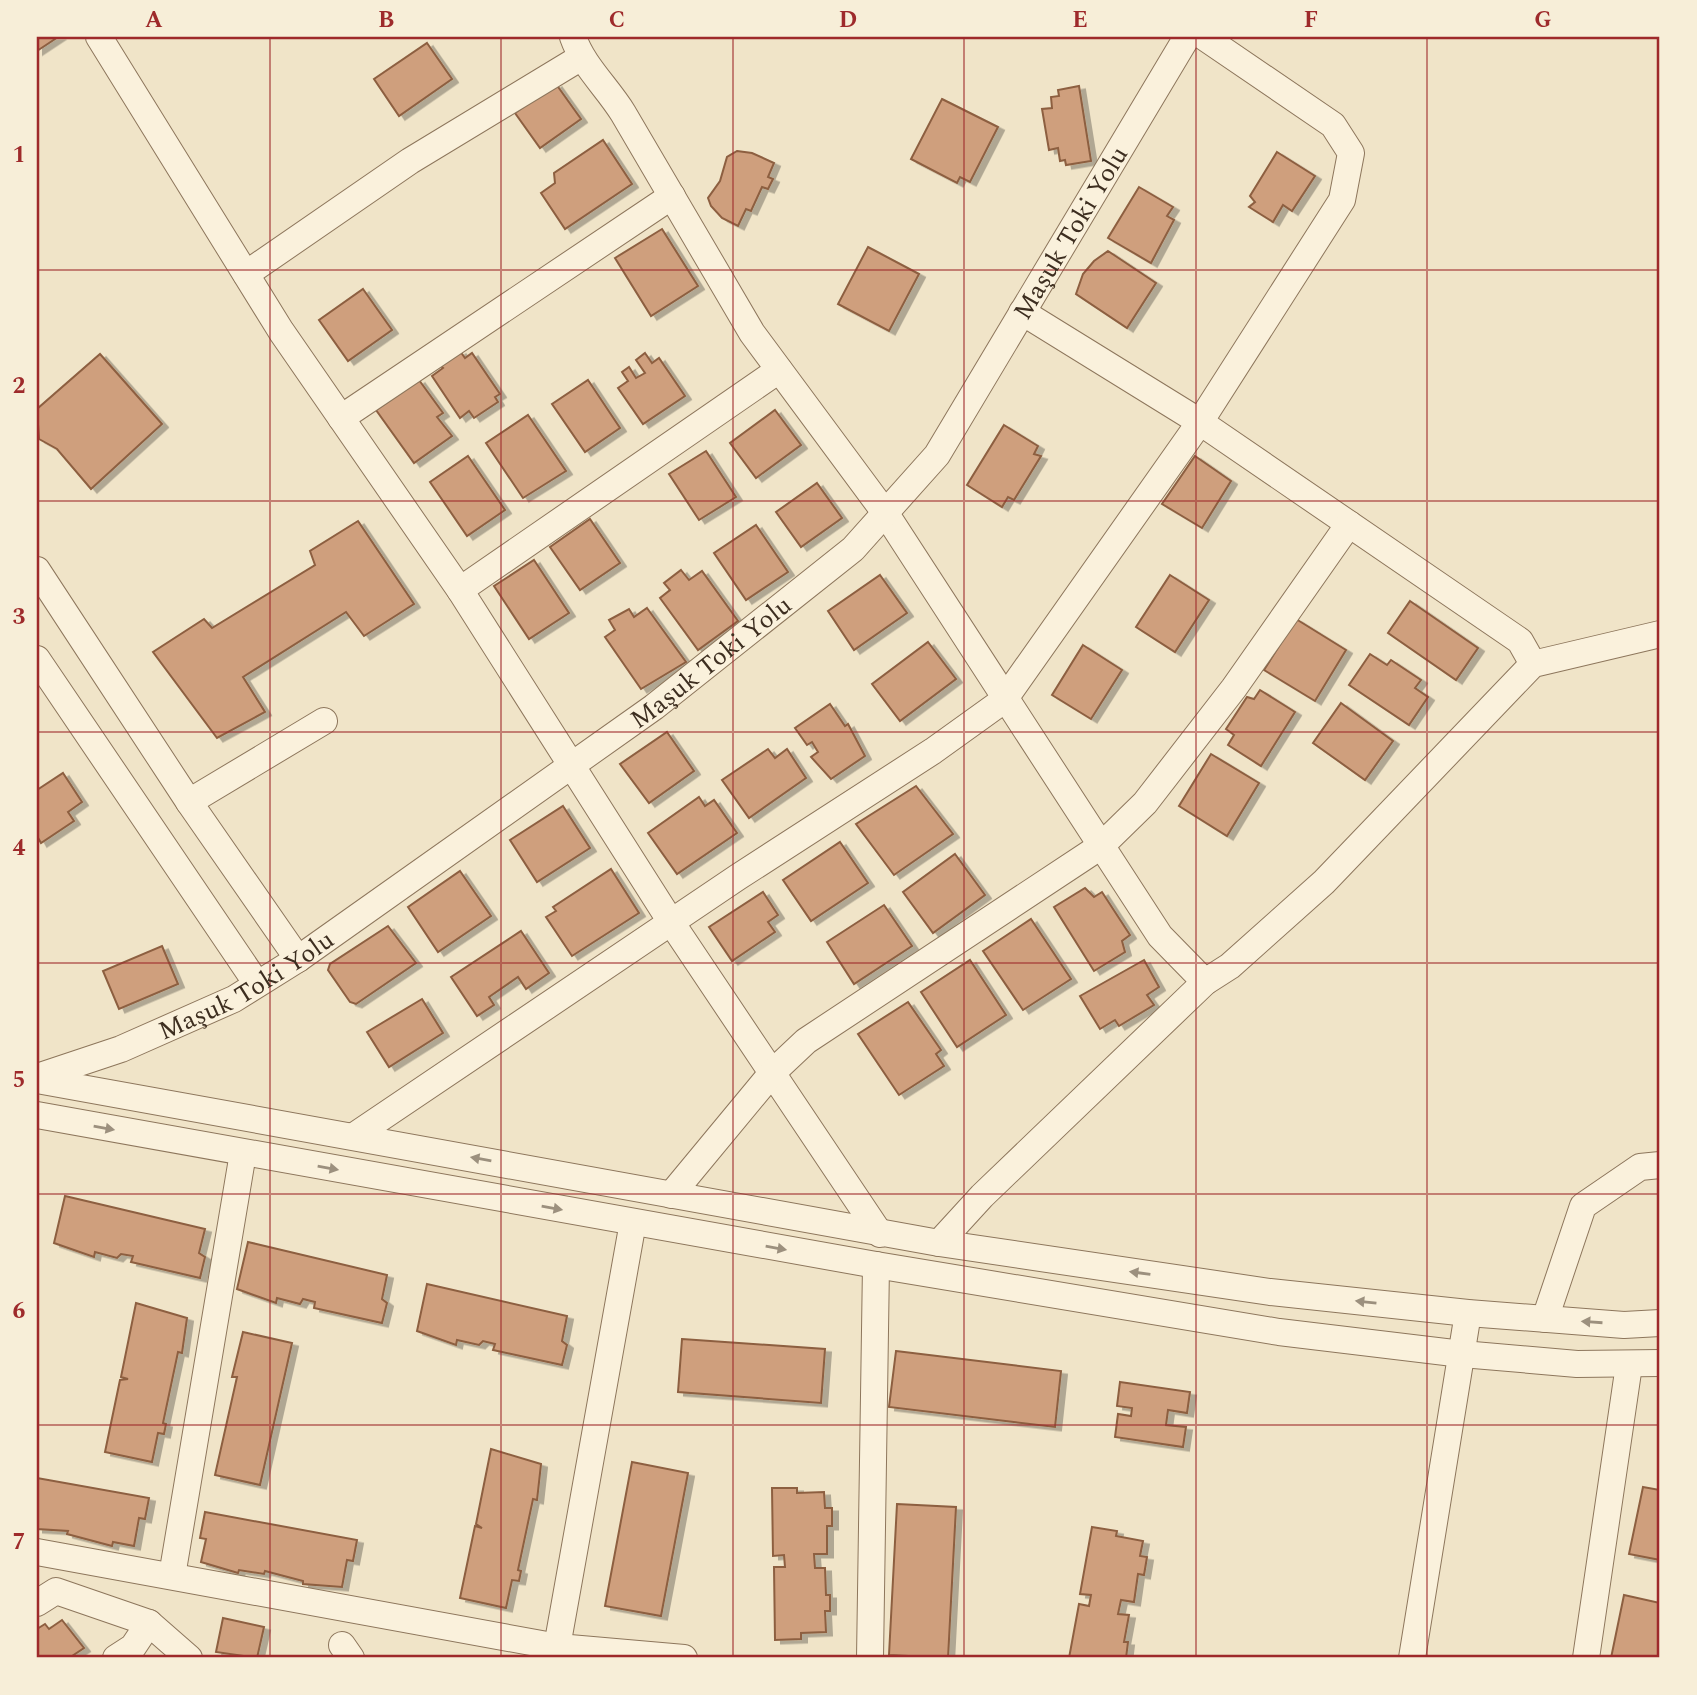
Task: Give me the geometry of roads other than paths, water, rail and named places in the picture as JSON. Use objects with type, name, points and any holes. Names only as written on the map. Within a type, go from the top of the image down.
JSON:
[{"type":"street","name":"Maşuk Toki Yolu","points":[[37,1078],[121,1049],[234,999],[298,958],[665,699],[853,549],[937,455],[1187,37]]},
{"type":"street","points":[[354,1136],[671,922],[933,751],[1004,699],[1200,422],[1342,200],[1351,153],[1333,125],[1204,37]]},
{"type":"street","points":[[107,40],[246,274],[460,590],[671,922],[880,1234]]},
{"type":"street","points":[[246,274],[576,47],[603,82],[752,333],[886,514],[1160,936],[1205,982]]},
{"type":"street","points":[[341,418],[672,196]]},
{"type":"street","points":[[1022,312],[1200,422],[1520,641],[1533,664]]},
{"type":"street","points":[[460,590],[779,370]]},
{"type":"street","points":[[671,1195],[772,1073],[807,1041],[1101,846],[1145,803],[1234,688],[1349,524]]},
{"type":"street","points":[[37,570],[189,802],[298,958]]},
{"type":"street","points":[[939,1243],[982,1196],[1205,982],[1230,966],[1324,882],[1533,664],[1660,634]]},
{"type":"street","points":[[37,659],[257,984]]},
{"type":"street","points":[[189,802],[324,721]]},
{"type":"street","points":[[37,1078],[939,1243],[1270,1292],[1468,1313],[1624,1325],[1660,1323]]},
{"type":"street","points":[[37,1115],[876,1265],[1279,1332],[1462,1354],[1629,1365],[1660,1363]]},
{"type":"street","points":[[172,1576],[243,1153]]},
{"type":"street","points":[[1545,1319],[1583,1206],[1640,1167],[1660,1165]]},
{"type":"street","points":[[556,1653],[633,1222]]},
{"type":"street","points":[[870,1658],[876,1265]]},
{"type":"street","points":[[1412,1658],[1468,1313]]},
{"type":"street","points":[[1586,1658],[1629,1365]]},
{"type":"street","points":[[37,1552],[172,1576],[556,1653],[684,1658]]},
{"type":"street","points":[[37,1603],[56,1591],[149,1623],[190,1658]]},
{"type":"street","points":[[116,1658],[133,1647],[149,1623]]}]
